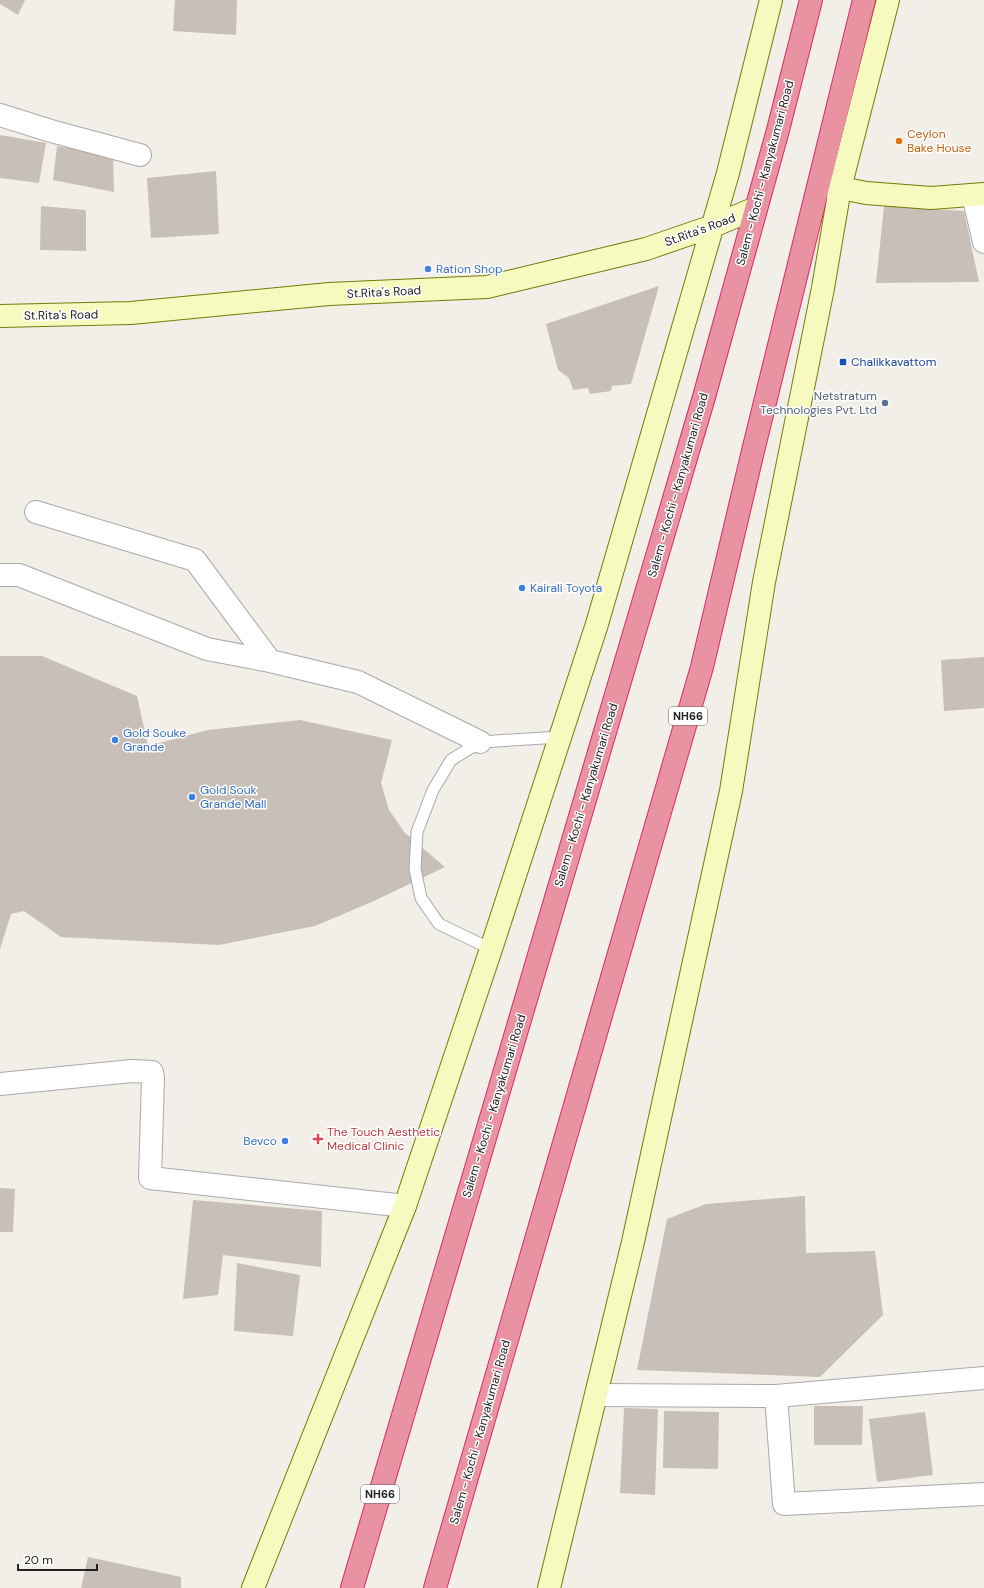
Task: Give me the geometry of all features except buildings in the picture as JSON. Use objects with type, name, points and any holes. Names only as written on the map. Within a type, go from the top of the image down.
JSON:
[{"type":"highway","name":"Salem - Kochi - Kanyakumari Road","points":[[352,1588],[666,527],[756,208],[811,0]]},
{"type":"highway","name":"Salem - Kochi - Kanyakumari Road","points":[[435,1588],[702,667],[753,451],[830,186],[864,0]]},
{"type":"street","points":[[253,1588],[405,1206],[491,949],[597,624],[728,173],[771,0]]},
{"type":"street","points":[[549,1588],[633,1242],[731,791],[764,582],[823,288],[830,186],[888,0]]},
{"type":"street","points":[[0,115],[51,131],[140,155]]},
{"type":"street","points":[[830,186],[866,193],[931,198],[978,194],[984,242]]},
{"type":"street","name":"St.Rita's Road","points":[[0,316],[131,313],[329,294],[487,287],[646,249],[713,226],[756,208]]},
{"type":"street","points":[[36,512],[195,560],[270,661]]},
{"type":"street","points":[[0,575],[19,575],[207,649],[270,661],[358,682],[480,742]]},
{"type":"street","points":[[0,1084],[132,1071],[152,1072],[150,1178],[405,1206]]},
{"type":"street","points":[[596,1395],[776,1396],[984,1378]]},
{"type":"street","points":[[776,1396],[784,1504],[984,1494]]},
{"type":"lane","points":[[491,949],[439,924],[421,898],[415,868],[417,832],[433,790],[451,760],[480,742],[560,737]]},
{"type":"place","name":"Ceylon Bake House","points":[[899,141]]},
{"type":"place","name":"Ration Shop","points":[[428,269]]},
{"type":"place","name":"Chalikkavattom","points":[[843,362]]},
{"type":"place","name":"Netstratum Technologies Pvt. Ltd","points":[[885,403]]},
{"type":"place","name":"Kairali Toyota","points":[[522,588]]},
{"type":"place","name":"Gold Souke Grande","points":[[115,740]]},
{"type":"place","name":"Gold Souk Grande Mall","points":[[192,797]]},
{"type":"place","name":"The Touch Aesthetic Medical Clinic","points":[[318,1139]]},
{"type":"place","name":"Bevco","points":[[285,1141]]}]
